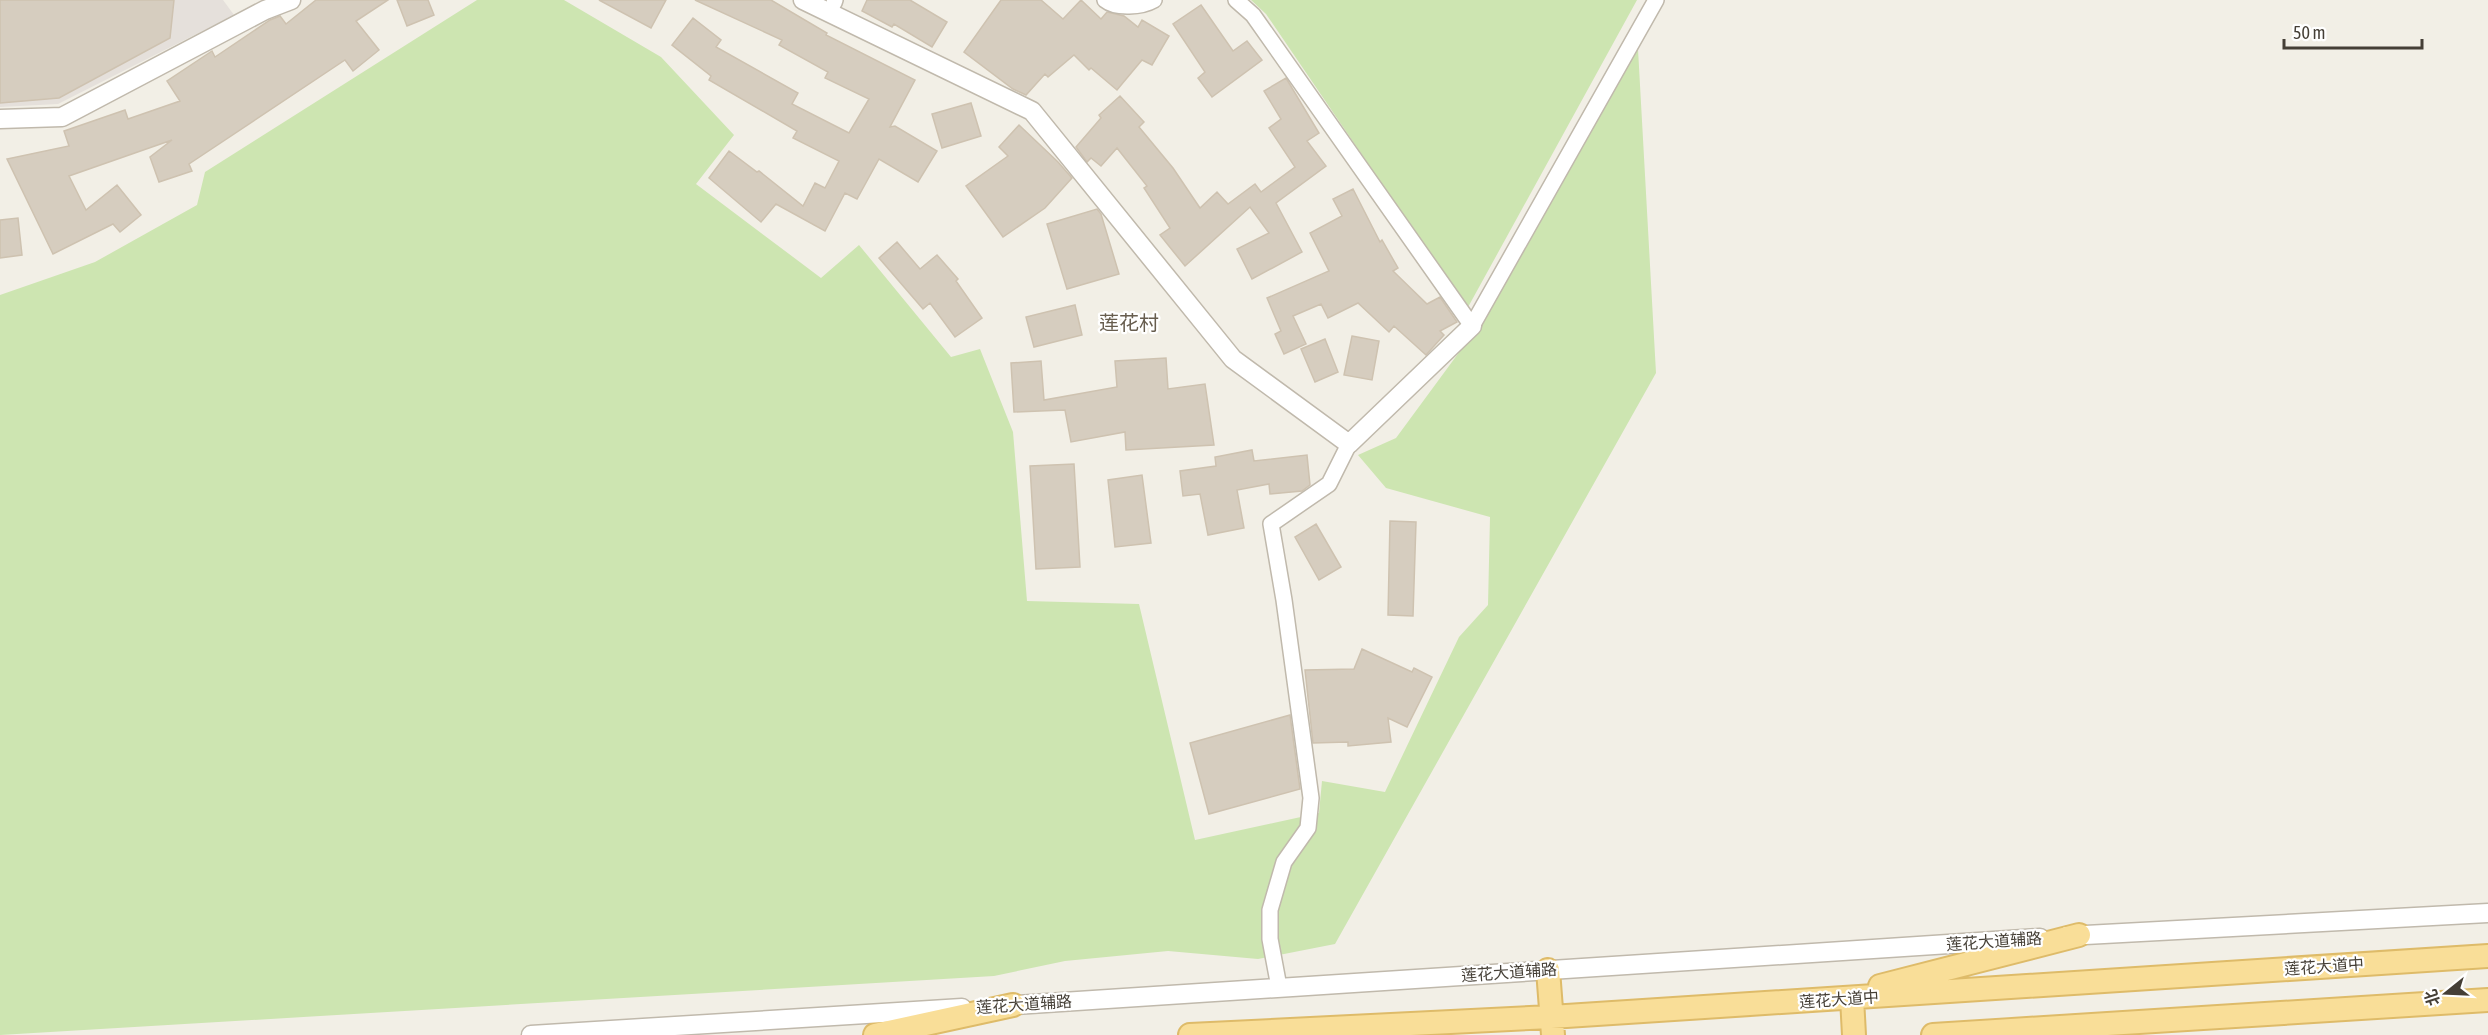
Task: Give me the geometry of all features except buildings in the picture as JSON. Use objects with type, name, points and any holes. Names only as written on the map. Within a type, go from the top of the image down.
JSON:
[{"type":"main road","points":[[1826,999],[2079,935]]},
{"type":"main road","name":"莲花大道中","points":[[1190,1035],[1552,1026],[1826,999],[2488,956]]},
{"type":"main road","points":[[1548,970],[1552,1026]]},
{"type":"main road","points":[[1852,998],[1854,1035]]},
{"type":"main road","points":[[1934,1035],[2488,1000]]},
{"type":"main road","points":[[875,1035],[1013,1005]]},
{"type":"street","points":[[0,118],[62,117],[265,10],[291,0]]},
{"type":"street","points":[[803,0],[1032,111],[1233,359],[1349,444]]},
{"type":"street","points":[[1105,0],[1110,4],[1145,5],[1154,0]]},
{"type":"street","points":[[1236,0],[1253,15],[1472,326]]},
{"type":"street","points":[[1279,987],[1270,939],[1270,910],[1284,862],[1308,828],[1311,798],[1284,600],[1271,524],[1329,484],[1349,444],[1472,326],[1656,0]]},
{"type":"street","name":"莲花大道辅路","points":[[531,1035],[2079,935],[2488,913]]},
{"type":"shaded area","points":[[0,0],[223,0],[234,15],[58,104],[0,107]]},
{"type":"green space","points":[[477,0],[564,0],[661,57],[734,135],[696,184],[821,278],[859,245],[951,357],[980,349],[1013,432],[1027,601],[1139,604],[1195,840],[1319,813],[1322,781],[1385,792],[1459,637],[1488,605],[1490,517],[1386,488],[1358,455],[1396,438],[1474,332],[1638,49],[1656,373],[1335,944],[1258,959],[1168,951],[1065,961],[994,976],[0,1035],[0,295],[95,262],[197,205],[205,172]]},
{"type":"green space","points":[[1251,0],[1637,0],[1467,309],[1266,14]]},
{"type":"district","name":"莲花村","points":[[1129,322]]}]
